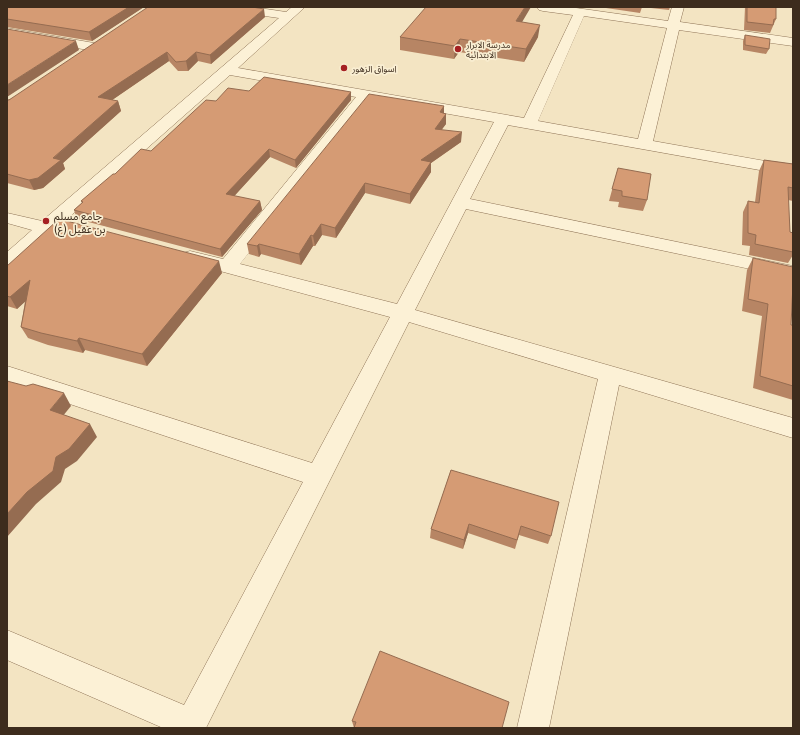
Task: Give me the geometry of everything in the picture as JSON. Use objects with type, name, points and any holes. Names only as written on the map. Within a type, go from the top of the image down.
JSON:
[{"type":"street","points":[[230,7],[294,12]]},
{"type":"street","points":[[547,7],[793,42]]},
{"type":"street","points":[[644,145],[678,7]]},
{"type":"street","points":[[7,262],[294,12]]},
{"type":"street","points":[[529,124],[580,12]]},
{"type":"street","points":[[7,32],[94,47]]},
{"type":"street","points":[[82,56],[107,39]]},
{"type":"street","points":[[226,70],[793,171]]},
{"type":"street","points":[[227,266],[366,95]]},
{"type":"street","points":[[7,645],[190,726],[503,119]]},
{"type":"street","points":[[459,202],[793,272]]},
{"type":"street","points":[[7,218],[77,226]]},
{"type":"street","points":[[174,252],[402,313],[793,428]]},
{"type":"street","points":[[7,374],[318,476]]},
{"type":"street","points":[[533,728],[610,374]]},
{"type":"building","points":[[7,7],[129,7],[89,32],[7,19]]},
{"type":"building","points":[[148,7],[252,7],[264,9],[210,55],[196,52],[186,61],[176,62],[167,52],[98,97],[118,101],[53,158],[61,160],[38,178],[29,180],[7,174],[7,100]]},
{"type":"building","points":[[426,7],[525,7],[516,21],[540,25],[526,49],[460,39],[455,46],[400,37]]},
{"type":"building","points":[[747,7],[776,7],[776,19],[774,19],[773,25],[747,22]]},
{"type":"building","points":[[7,29],[76,41],[7,85]]},
{"type":"building","points":[[745,35],[770,39],[769,49],[745,45]]},
{"type":"building","points":[[264,77],[351,92],[295,160],[269,149],[226,194],[260,201],[220,249],[74,210],[83,202],[81,201],[113,174],[115,174],[141,149],[151,151],[206,100],[216,101],[228,88],[249,91]]},
{"type":"building","points":[[369,94],[444,106],[440,112],[446,114],[435,129],[462,132],[421,160],[431,162],[410,194],[365,183],[335,228],[321,224],[313,236],[311,235],[299,254],[259,244],[257,246],[247,244]]},
{"type":"building","points":[[764,160],[793,164],[793,188],[788,187],[790,232],[793,233],[793,252],[755,244],[756,235],[748,233],[748,201],[759,203]]},
{"type":"building","points":[[618,168],[651,174],[647,200],[622,196],[622,191],[612,189]]},
{"type":"building","points":[[59,219],[219,261],[142,354],[79,338],[77,341],[41,333],[21,327],[30,280],[10,297],[7,296],[7,266]]},
{"type":"building","points":[[753,258],[793,267],[791,325],[793,325],[793,386],[760,376],[768,304],[748,299]]},
{"type":"building","points":[[7,381],[26,386],[33,384],[64,393],[50,410],[90,424],[69,449],[56,457],[53,471],[27,492],[7,514]]},
{"type":"building","points":[[451,470],[559,502],[551,536],[521,526],[517,540],[469,524],[464,540],[431,529]]},
{"type":"building","points":[[380,651],[509,702],[502,728],[354,728],[356,722],[352,721]]},
{"type":"place","name":"مدرسة الابرار الابتدائية","points":[[458,49]]},
{"type":"place","name":"اسواق الزهور","points":[[344,68]]},
{"type":"place","name":"جامع مسلم بن عقيل (ع)","points":[[46,221]]}]
